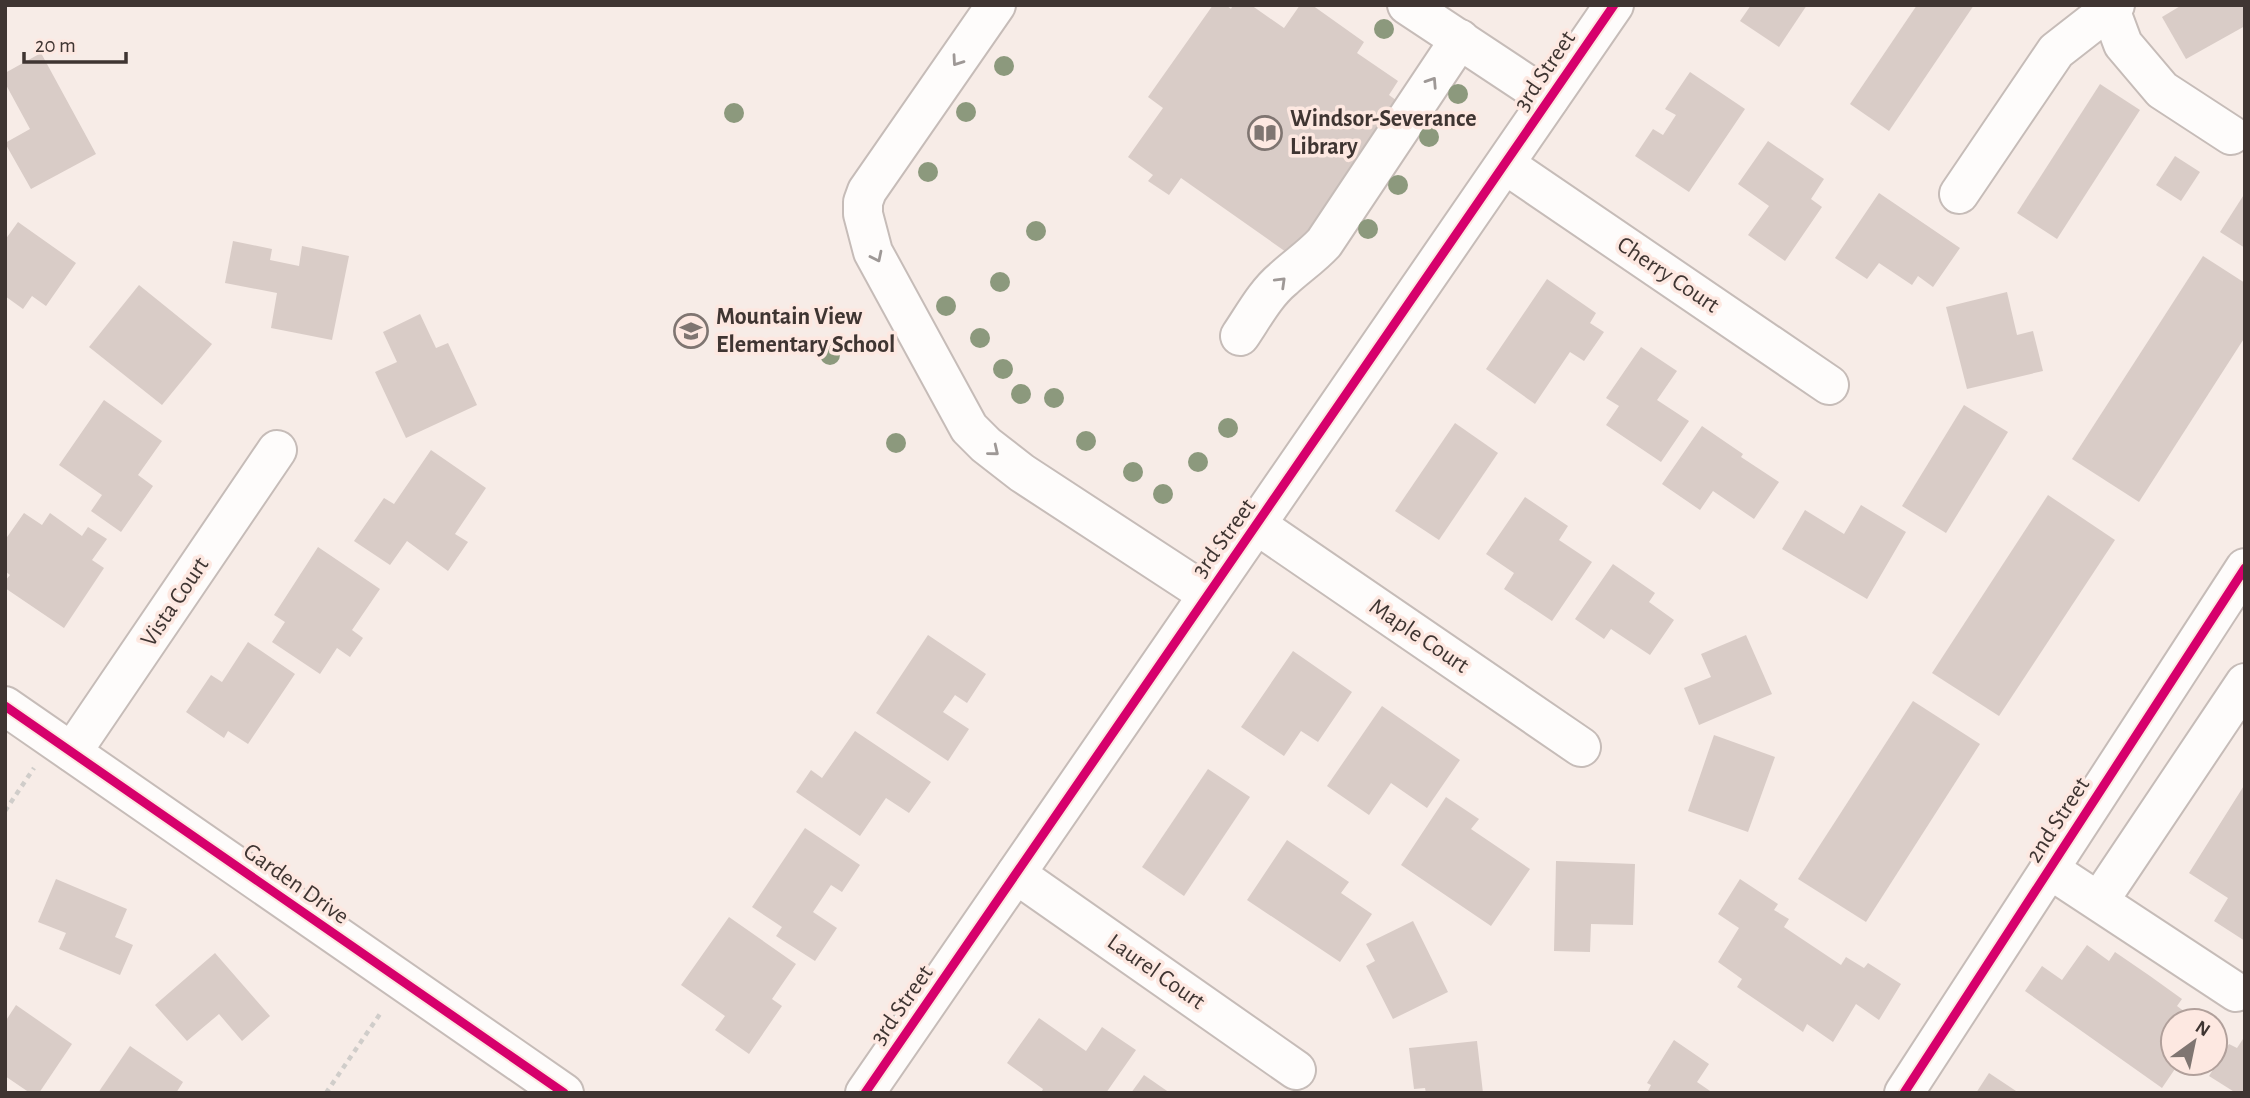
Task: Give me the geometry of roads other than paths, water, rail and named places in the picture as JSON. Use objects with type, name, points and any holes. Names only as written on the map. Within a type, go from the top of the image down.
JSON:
[{"type":"street","points":[[996,5],[867,191],[863,214],[873,252],[970,428],[986,445],[1022,473],[1207,594]]},
{"type":"street","points":[[1407,5],[1549,99]]},
{"type":"street","name":"3rd Street","points":[[865,1093],[1614,5]]},
{"type":"street","points":[[1959,194],[2056,51],[2112,7],[2123,44],[2162,90],[2231,135]]},
{"type":"street","points":[[1240,336],[1282,279],[1309,259],[1324,243],[1460,39]]},
{"type":"street","name":"Cherry Court","points":[[1506,165],[1829,386]]},
{"type":"street","name":"Vista Court","points":[[63,746],[277,450]]},
{"type":"street","name":"Maple Court","points":[[1257,525],[1581,747]]},
{"type":"street","name":"2nd Street","points":[[1904,1093],[2245,568]]},
{"type":"street","points":[[2099,901],[2245,684]]},
{"type":"street","name":"Garden Drive","points":[[5,706],[564,1093]]},
{"type":"street","points":[[2049,869],[2236,992]]},
{"type":"street","name":"Laurel Court","points":[[1016,874],[1296,1070]]},
{"type":"place","name":"Windsor-Severance Library","points":[[1265,133]]},
{"type":"place","name":"Mountain View Elementary School","points":[[691,331]]}]
